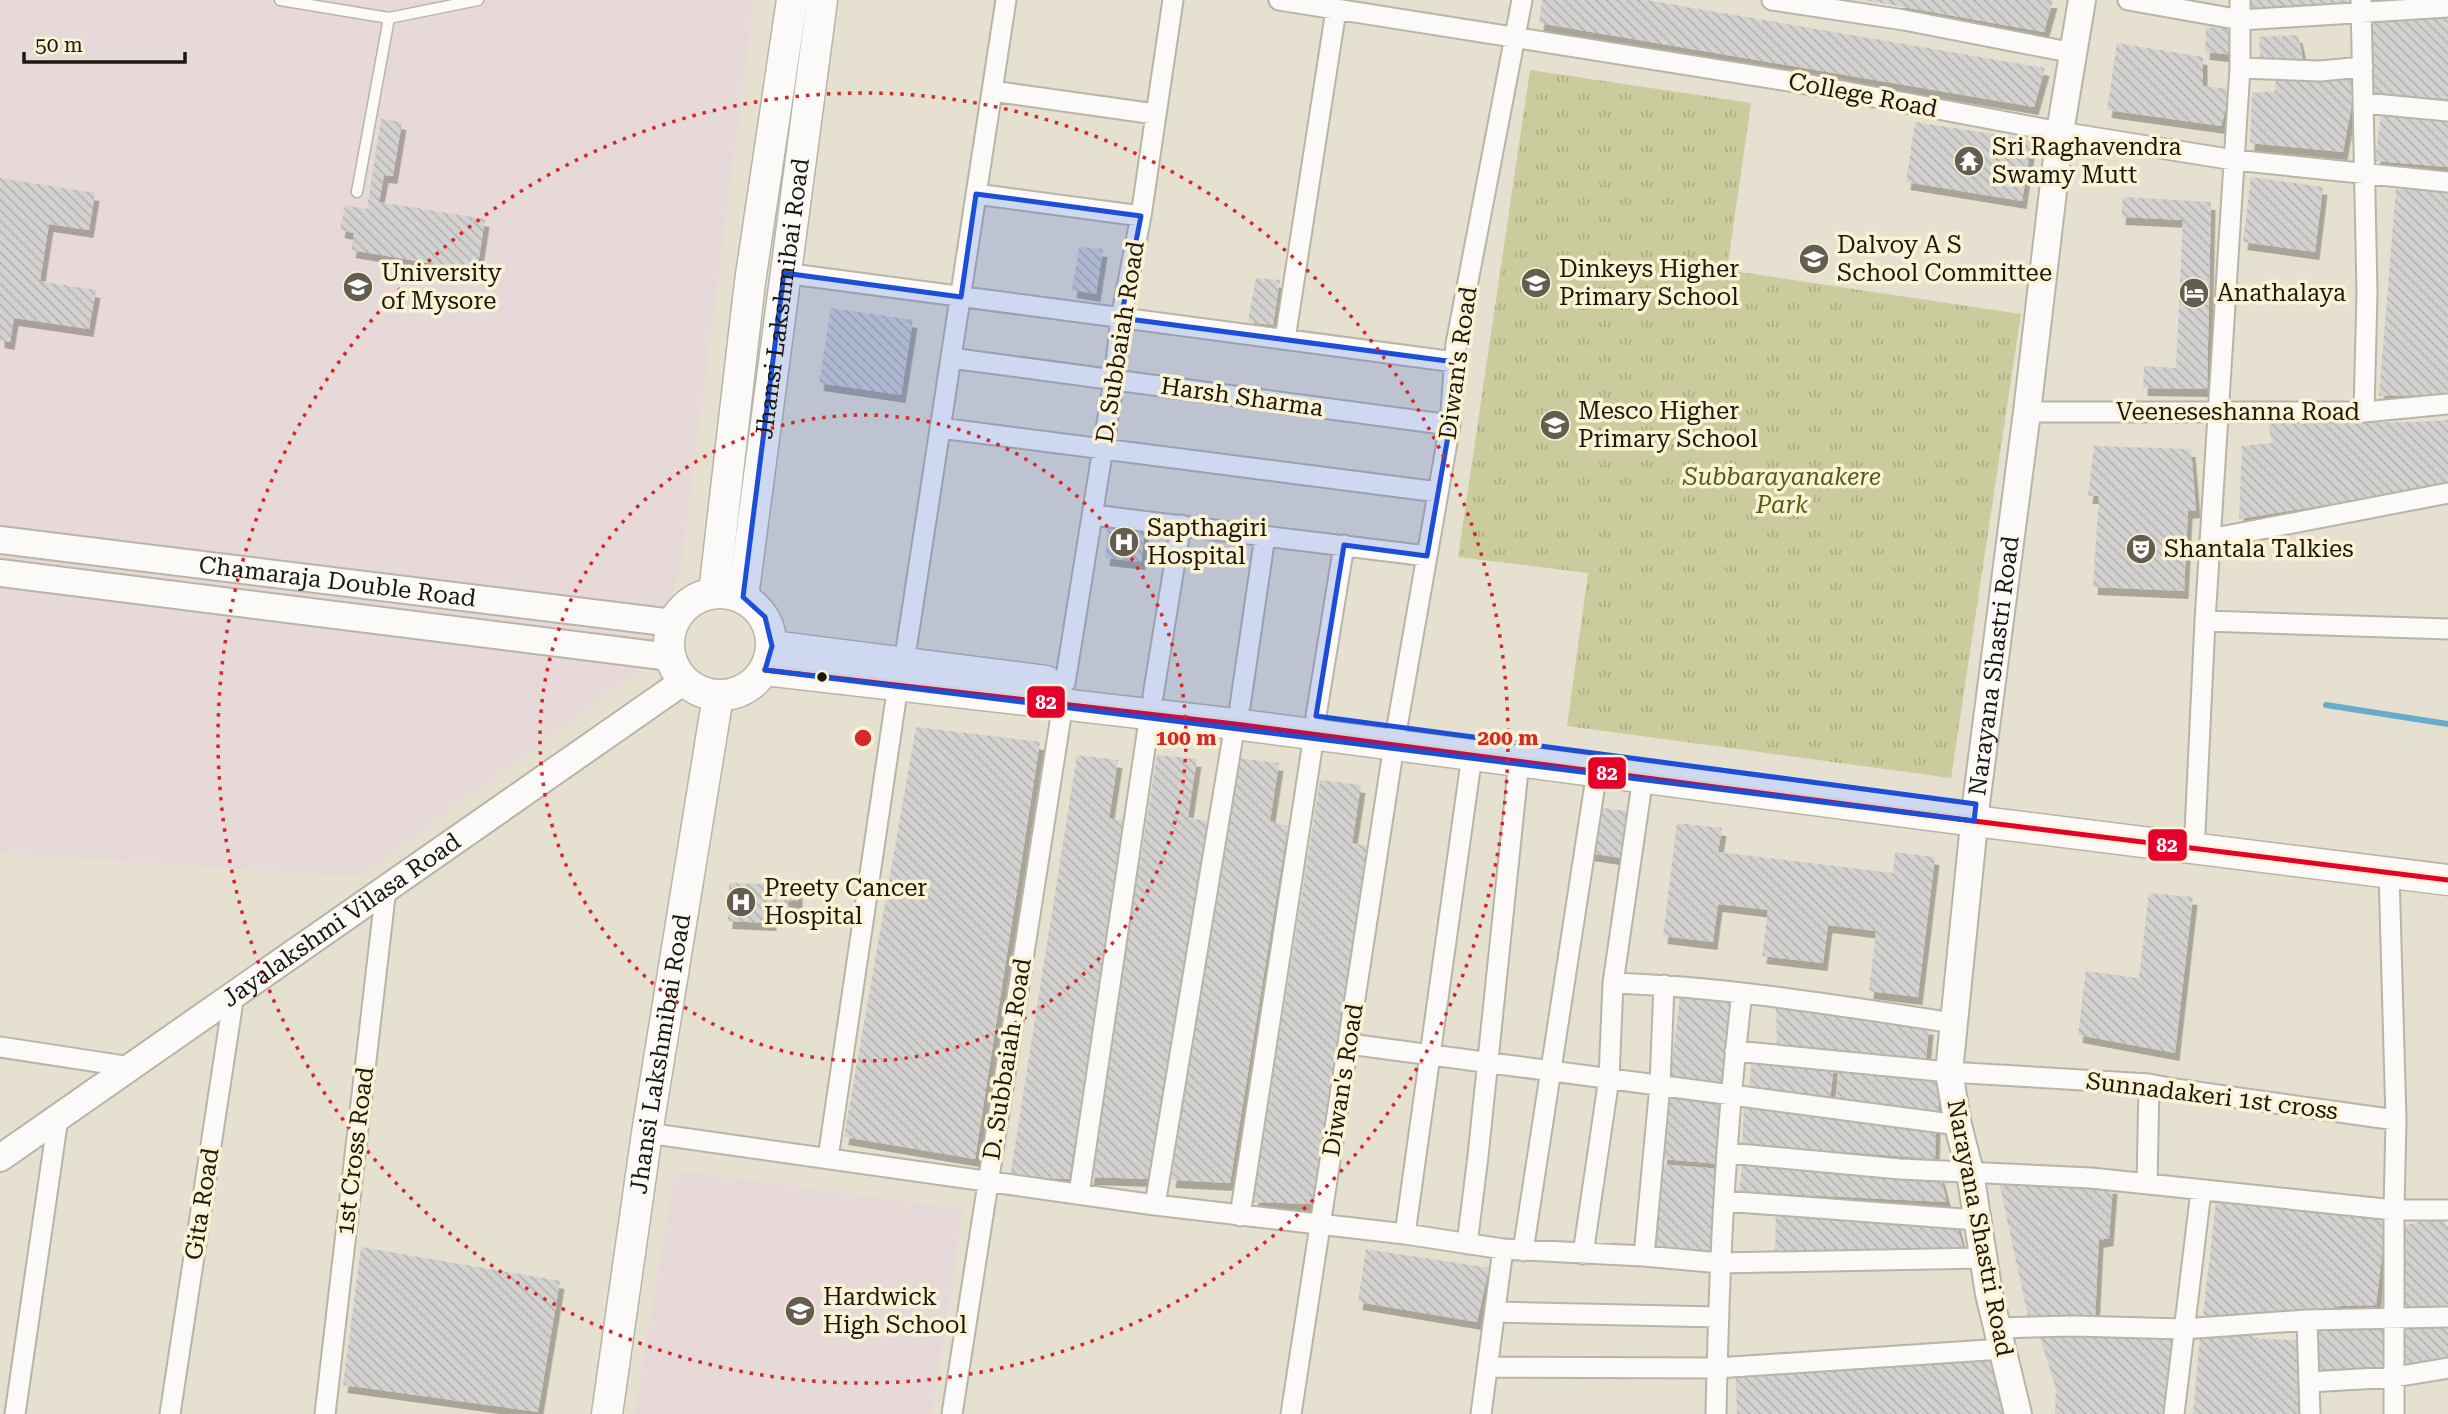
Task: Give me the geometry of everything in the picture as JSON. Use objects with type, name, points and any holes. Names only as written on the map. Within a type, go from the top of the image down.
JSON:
[{"type":"main road","name":"Jhansi Lakshmibai Road","points":[[713,593],[750,282],[792,0]]},
{"type":"main road","name":"Jhansi Lakshmibai Road","points":[[743,597],[822,0]]},
{"type":"main road","points":[[713,593],[729,593],[743,597],[765,617],[771,631],[769,658],[757,681],[746,689],[718,696],[706,694],[677,669],[668,640],[673,623],[683,608],[697,598],[713,593]]},
{"type":"main road","points":[[769,658],[1315,725],[1975,813],[2448,880]]},
{"type":"main road","name":"Jhansi Lakshmibai Road","points":[[607,1414],[647,1133],[718,696]]},
{"type":"main road","points":[[1396,736],[1472,755],[1643,777],[1975,813],[2195,832],[2448,864]]},
{"type":"street","points":[[828,1158],[1006,0]]},
{"type":"street","name":"D. Subbaiah Road","points":[[952,1414],[1114,380],[1121,318],[1141,216],[1173,0]]},
{"type":"street","name":"College Road","points":[[1279,0],[1789,80],[2060,132],[2235,160],[2448,182]]},
{"type":"street","name":"Diwan's Road","points":[[1291,1414],[1396,736],[1450,425],[1455,362],[1522,0]]},
{"type":"street","points":[[1772,0],[1904,20],[2074,53]]},
{"type":"street","name":"Narayana Shastri Road","points":[[2018,1414],[1982,1258],[1970,1172],[1958,1125],[1950,1072],[1975,813],[2060,132],[2082,0]]},
{"type":"street","points":[[2129,0],[2241,10],[2361,6],[2448,7]]},
{"type":"street","points":[[2361,6],[2367,293],[2364,412]]},
{"type":"street","points":[[1285,339],[1336,10]]},
{"type":"street","points":[[2195,832],[2205,621],[2241,68],[2241,10]]},
{"type":"street","points":[[2241,68],[2320,71],[2363,67]]},
{"type":"street","points":[[992,90],[1156,114]]},
{"type":"street","points":[[2364,103],[2448,111]]},
{"type":"street","points":[[976,194],[1141,216]]},
{"type":"street","points":[[784,273],[1455,362]]},
{"type":"street","name":"Harsh Sharma","points":[[951,358],[1450,425]]},
{"type":"street","name":"Veeneseshanna Road","points":[[2027,412],[2364,412],[2448,404]]},
{"type":"street","points":[[940,428],[1438,492]]},
{"type":"street","points":[[2210,539],[2448,493]]},
{"type":"street","points":[[1093,515],[1427,556]]},
{"type":"street","points":[[1079,1194],[1181,525]]},
{"type":"street","points":[[1156,1205],[1265,536]]},
{"type":"street","name":"Chamaraja Double Road","points":[[0,540],[673,623]]},
{"type":"street","points":[[1240,1216],[1344,545]]},
{"type":"street","name":"Chamaraja Double Road","points":[[0,573],[677,669]]},
{"type":"street","points":[[2205,621],[2448,629]]},
{"type":"street","name":"Jayalakshmi Vilasa Road","points":[[0,1158],[386,888],[677,669]]},
{"type":"street","points":[[1405,1234],[1472,755]]},
{"type":"street","points":[[1467,1244],[1520,761]]},
{"type":"street","points":[[1481,1414],[1495,1312],[1513,1250],[1550,1070],[1597,771]]},
{"type":"street","points":[[1583,1254],[1609,1078],[1613,983],[1643,777]]},
{"type":"street","points":[[2389,873],[2396,1120],[2393,1210],[2394,1414]]},
{"type":"street","name":"1st Cross Road","points":[[325,1414],[386,888]]},
{"type":"street","points":[[1613,983],[1742,993],[1954,1023]]},
{"type":"street","points":[[1644,1256],[1660,1085],[1664,985]]},
{"type":"street","points":[[1716,1414],[1720,1262],[1735,1051],[1742,993]]},
{"type":"street","name":"Gita Road","points":[[170,1414],[234,994]]},
{"type":"street","points":[[1349,1044],[1958,1125]]},
{"type":"street","points":[[0,1047],[131,1066]]},
{"type":"street","name":"Sunnadakeri 1st cross","points":[[1735,1051],[1950,1072],[2149,1084],[2396,1120]]},
{"type":"street","points":[[2147,1184],[2149,1084]]},
{"type":"street","points":[[15,1414],[58,1118]]},
{"type":"street","points":[[647,1133],[1156,1205],[1405,1234],[1513,1250],[1720,1262],[1982,1258]]},
{"type":"street","points":[[1728,1153],[1900,1169],[2091,1178],[2393,1210],[2448,1210]]},
{"type":"street","points":[[2174,1414],[2201,1191]]},
{"type":"street","points":[[1724,1201],[1976,1220]]},
{"type":"street","points":[[1495,1312],[1719,1317]]},
{"type":"street","points":[[1487,1367],[1717,1368],[2000,1339],[2073,1326],[2183,1329],[2307,1320],[2448,1317]]},
{"type":"street","points":[[2307,1320],[2310,1414]]},
{"type":"street","points":[[2309,1382],[2395,1377],[2448,1368]]},
{"type":"lane","points":[[280,0],[389,18],[478,0]]},
{"type":"lane","points":[[357,192],[389,18]]},
{"type":"highlighted area","points":[[976,194],[1141,216],[1121,318],[1455,362],[1450,425],[1427,556],[1344,545],[1316,716],[1976,804],[1974,821],[765,670],[772,646],[765,617],[743,597],[784,273],[961,297]]},
{"type":"shaded area","name":"University of Mysore","points":[[0,0],[754,0],[680,574],[638,671],[359,877],[0,853]]},
{"type":"shaded area","name":"Hardwick High School","points":[[675,1170],[963,1209],[932,1414],[634,1414]]},
{"type":"green space","name":"Subbarayanakere Park","points":[[1530,70],[1751,103],[1727,270],[2021,314],[1951,778],[1567,726],[1588,573],[1458,557]]},
{"type":"building","points":[[1542,0],[1646,0],[2045,68],[2034,107],[1539,23]]},
{"type":"building","points":[[1864,0],[2053,0],[2044,32]]},
{"type":"building","points":[[2249,0],[2355,0],[2355,6],[2249,11]]},
{"type":"building","points":[[2448,12],[2448,99],[2374,94],[2371,17]]},
{"type":"building","points":[[2234,26],[2234,55],[2205,52],[2206,28]]},
{"type":"building","points":[[2298,35],[2303,58],[2298,67],[2261,66],[2259,37]]},
{"type":"building","points":[[2117,43],[2203,57],[2203,86],[2231,89],[2221,126],[2107,110]]},
{"type":"building","points":[[2276,73],[2357,76],[2343,152],[2250,143],[2252,93],[2275,91]]},
{"type":"building","points":[[2381,114],[2448,118],[2448,167],[2375,161]]},
{"type":"building","points":[[381,119],[402,122],[393,176],[384,175],[379,202],[485,219],[477,271],[351,250],[354,233],[340,230],[345,205],[367,209]]},
{"type":"building","name":"Sri Raghavendra Swamy Mutt","points":[[1915,122],[2032,140],[2022,201],[1906,182]]},
{"type":"building","points":[[2251,177],[2323,187],[2315,252],[2243,242]]},
{"type":"building","points":[[0,178],[95,193],[89,230],[49,224],[40,281],[96,290],[89,329],[14,318],[10,342],[0,340]]},
{"type":"building","points":[[2396,189],[2448,191],[2448,395],[2379,396]]},
{"type":"building","name":"Anathalaya","points":[[2123,197],[2211,202],[2207,389],[2143,388],[2144,366],[2176,368],[2183,220],[2121,217]]},
{"type":"building","points":[[1079,247],[1103,249],[1096,294],[1072,290]]},
{"type":"building","points":[[1256,278],[1280,280],[1273,325],[1248,322]]},
{"type":"building","points":[[831,308],[913,320],[901,395],[819,383]]},
{"type":"building","points":[[2448,420],[2448,485],[2239,519],[2242,446],[2272,443],[2268,423]]},
{"type":"building","name":"Shantala Talkies","points":[[2094,446],[2191,449],[2196,510],[2188,511],[2184,591],[2093,587],[2099,496],[2088,496]]},
{"type":"building","points":[[1108,526],[1145,530],[1141,562],[1105,558]]},
{"type":"building","points":[[916,727],[1040,742],[975,1159],[844,1137]]},
{"type":"building","points":[[1077,755],[1118,760],[1109,818],[1128,822],[1069,1179],[1010,1177]]},
{"type":"building","points":[[1157,755],[1197,759],[1188,817],[1207,822],[1148,1179],[1089,1177]]},
{"type":"building","points":[[1238,758],[1279,763],[1270,821],[1288,826],[1230,1183],[1171,1180]]},
{"type":"building","points":[[1320,780],[1361,785],[1352,843],[1371,847],[1312,1204],[1253,1202]]},
{"type":"building","points":[[1595,807],[1634,812],[1628,859],[1589,853]]},
{"type":"building","points":[[1677,823],[1722,828],[1718,852],[1893,873],[1895,852],[1935,857],[1918,997],[1869,991],[1876,931],[1828,925],[1823,963],[1762,956],[1768,910],[1718,904],[1713,942],[1663,936]]},
{"type":"building","points":[[729,883],[798,885],[798,901],[789,900],[788,912],[772,911],[772,923],[728,921]]},
{"type":"building","points":[[2149,893],[2193,897],[2175,1053],[2078,1035],[2086,971],[2139,978]]},
{"type":"building","points":[[1680,996],[1734,1002],[1724,1085],[1670,1079]]},
{"type":"building","points":[[1776,1008],[1818,1008],[1818,1013],[1929,1027],[1926,1059],[1777,1044]]},
{"type":"building","points":[[1752,1057],[1834,1065],[1830,1099],[1749,1091]]},
{"type":"building","points":[[1838,1070],[1940,1077],[1938,1112],[1836,1105]]},
{"type":"building","points":[[1668,1093],[1726,1098],[1720,1164],[1662,1159]]},
{"type":"building","points":[[1744,1108],[1936,1126],[1935,1159],[1742,1144]]},
{"type":"building","points":[[1743,1158],[1940,1175],[1947,1202],[1739,1192]]},
{"type":"building","points":[[1658,1164],[1722,1169],[1715,1256],[1650,1251]]},
{"type":"building","points":[[2045,1180],[2113,1186],[2109,1238],[2099,1240],[2095,1319],[2028,1316],[1999,1182],[2045,1186]]},
{"type":"building","points":[[2216,1201],[2298,1205],[2387,1215],[2376,1305],[2340,1306],[2317,1311],[2282,1310],[2248,1319],[2203,1315]]},
{"type":"building","points":[[1776,1210],[1956,1222],[1964,1251],[1775,1251]]},
{"type":"building","points":[[2427,1217],[2443,1218],[2448,1230],[2448,1309],[2404,1307],[2403,1225],[2417,1223]]},
{"type":"building","points":[[361,1247],[560,1281],[538,1412],[343,1385]]},
{"type":"building","points":[[1366,1249],[1489,1268],[1477,1322],[1358,1302]]},
{"type":"building","points":[[2384,1322],[2384,1374],[2316,1378],[2319,1325]]},
{"type":"building","points":[[2448,1322],[2448,1364],[2399,1372],[2401,1323]]},
{"type":"building","points":[[2253,1330],[2253,1339],[2300,1340],[2305,1414],[2193,1414],[2200,1338]]},
{"type":"building","points":[[2039,1334],[2177,1339],[2169,1414],[2055,1414],[2056,1389]]},
{"type":"building","points":[[1995,1355],[2007,1414],[1737,1414],[1736,1375]]},
{"type":"waterway","points":[[2326,705],[2448,724]]},
{"type":"transit line","name":"82","points":[[765,670],[1235,724],[2448,880]]},
{"type":"place","name":"Sri Raghavendra Swamy Mutt","points":[[1969,161]]},
{"type":"place","name":"Dalvoy A S School Committee","points":[[1814,259]]},
{"type":"place","name":"Dinkeys Higher Primary School","points":[[1536,283]]},
{"type":"place","name":"University of Mysore","points":[[358,287]]},
{"type":"place","name":"Anathalaya","points":[[2194,293]]},
{"type":"place","name":"Mesco Higher Primary School","points":[[1555,425]]},
{"type":"place","name":"Sapthagiri Hospital","points":[[1124,542]]},
{"type":"place","name":"Shantala Talkies","points":[[2141,549]]},
{"type":"place","name":"Preety Cancer Hospital","points":[[741,902]]},
{"type":"place","name":"Hardwick High School","points":[[800,1311]]}]
